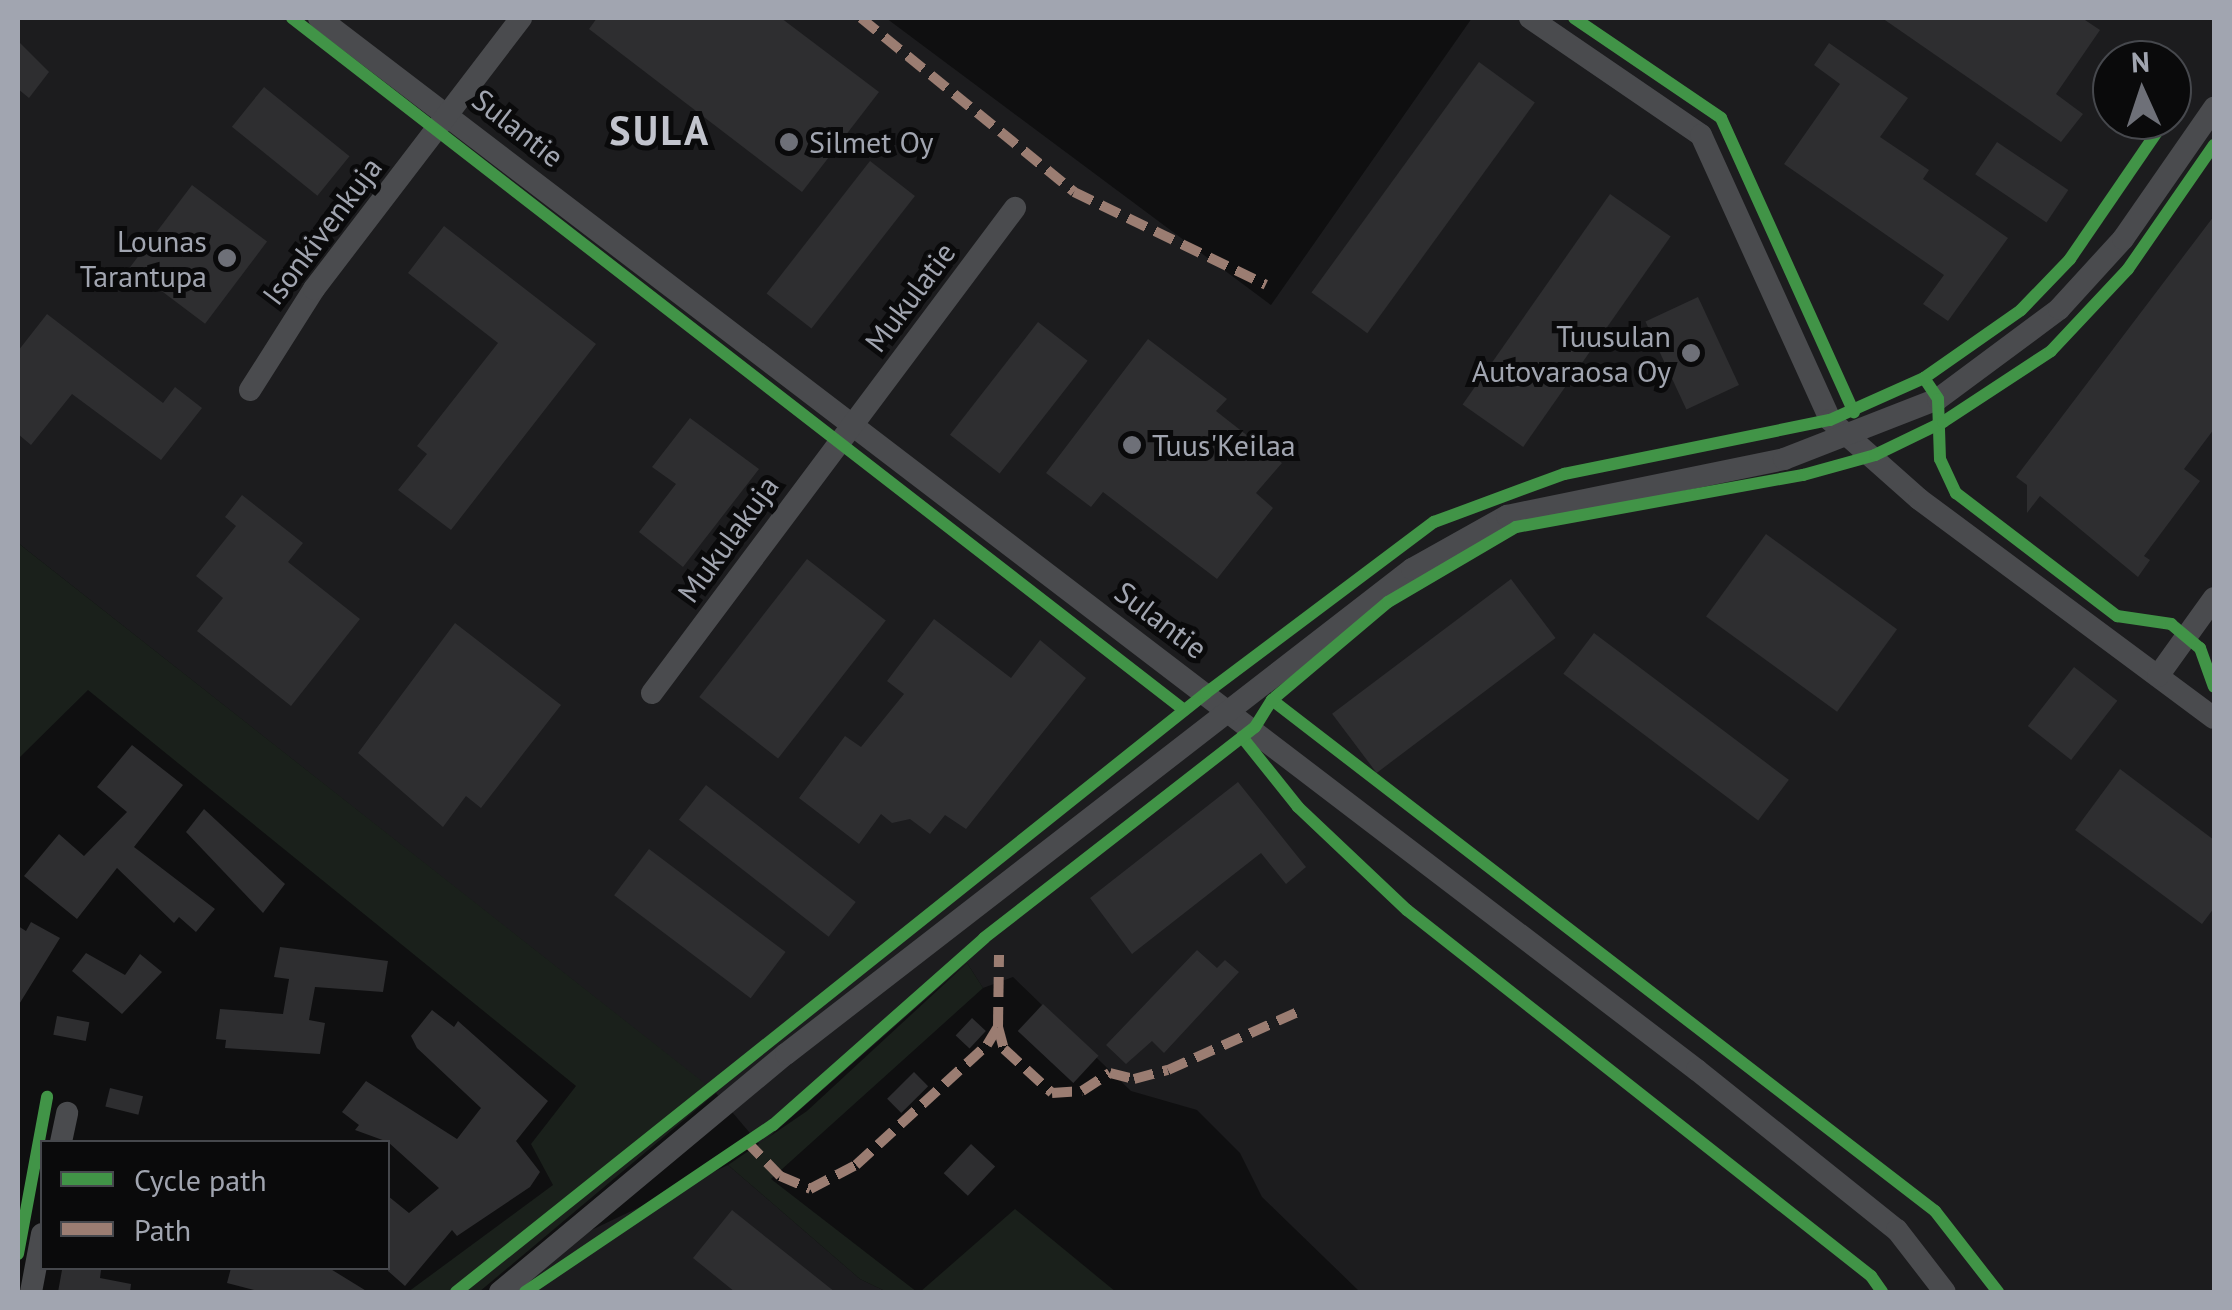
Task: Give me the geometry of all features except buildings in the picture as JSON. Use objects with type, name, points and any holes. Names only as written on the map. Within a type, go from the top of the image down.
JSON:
[{"type":"street","name":"Sulantie","points":[[319,18],[1230,708],[1393,843],[1896,1230],[1946,1292]]},
{"type":"street","name":"Isonkivenkuja","points":[[250,390],[314,289],[521,18]]},
{"type":"street","points":[[1530,18],[1701,135],[1750,230],[1823,407],[1852,438],[1920,499],[2214,718]]},
{"type":"street","points":[[500,1292],[786,1054],[1412,569],[1507,516],[1852,438],[1938,400],[2059,310],[2123,238],[2214,108]]},
{"type":"street","name":"Mukulatie","points":[[853,422],[1015,208]]},
{"type":"street","name":"Mukulakuja","points":[[652,693],[853,422]]},
{"type":"street","points":[[2158,676],[2214,598]]},
{"type":"street","points":[[61,1140],[67,1113]]},
{"type":"street","points":[[30,1292],[40,1244]]},
{"type":"shaded area","points":[[18,18],[886,18],[1271,305],[1472,18],[2214,18],[2214,1292],[1360,1292],[1262,1197],[1240,1153],[1197,1110],[1131,1091],[1013,977],[983,988],[967,963],[760,1145],[716,1093],[18,543]]},
{"type":"shaded area","points":[[18,543],[716,1093],[479,1292],[408,1292],[553,1185],[531,1144],[576,1086],[88,690],[18,759]]},
{"type":"shaded area","points":[[967,963],[983,988],[771,1179],[917,1292],[887,1292],[860,1279],[728,1165],[807,1111]]},
{"type":"shaded area","points":[[728,1165],[860,1279],[887,1292],[493,1292],[520,1264]]},
{"type":"shaded area","points":[[1015,1209],[1116,1292],[920,1292]]},
{"type":"marked path","points":[[861,18],[1074,192],[1266,285]]},
{"type":"marked path","points":[[746,1141],[780,1176],[810,1189],[856,1165],[987,1045],[998,1027],[999,955]]},
{"type":"marked path","points":[[998,1027],[1004,1049],[1052,1093],[1082,1091],[1110,1073],[1134,1079],[1168,1070],[1302,1010]]},
{"type":"cycle path","points":[[292,18],[1184,710]]},
{"type":"cycle path","points":[[1574,18],[1721,118],[1854,412]]},
{"type":"cycle path","points":[[456,1292],[1206,693],[1434,522],[1564,474],[1830,420],[1924,378],[2021,310],[2070,259],[2151,140]]},
{"type":"cycle path","points":[[525,1292],[773,1125],[984,938],[1255,727],[1272,700],[1388,602],[1516,527],[1803,475],[1875,455],[1943,422],[2051,351],[2128,269],[2214,145]]},
{"type":"cycle path","points":[[1924,378],[1938,399],[1940,459],[1956,493],[2117,616],[2171,624],[2200,648],[2214,687]]},
{"type":"cycle path","points":[[1272,700],[1935,1211],[1998,1292]]},
{"type":"cycle path","points":[[1242,737],[1298,807],[1407,910],[1871,1276],[1882,1292]]},
{"type":"cycle path","points":[[18,1254],[47,1097]]},
{"type":"place","name":"Silmet Oy","points":[[789,142]]},
{"type":"place","name":"Lounas Tarantupa","points":[[227,258]]},
{"type":"place","name":"Tuusulan Autovaraosa Oy","points":[[1691,353]]},
{"type":"place","name":"Tuus'Keilaa","points":[[1132,445]]},
{"type":"district","name":"SULA","points":[[660,130]]}]
